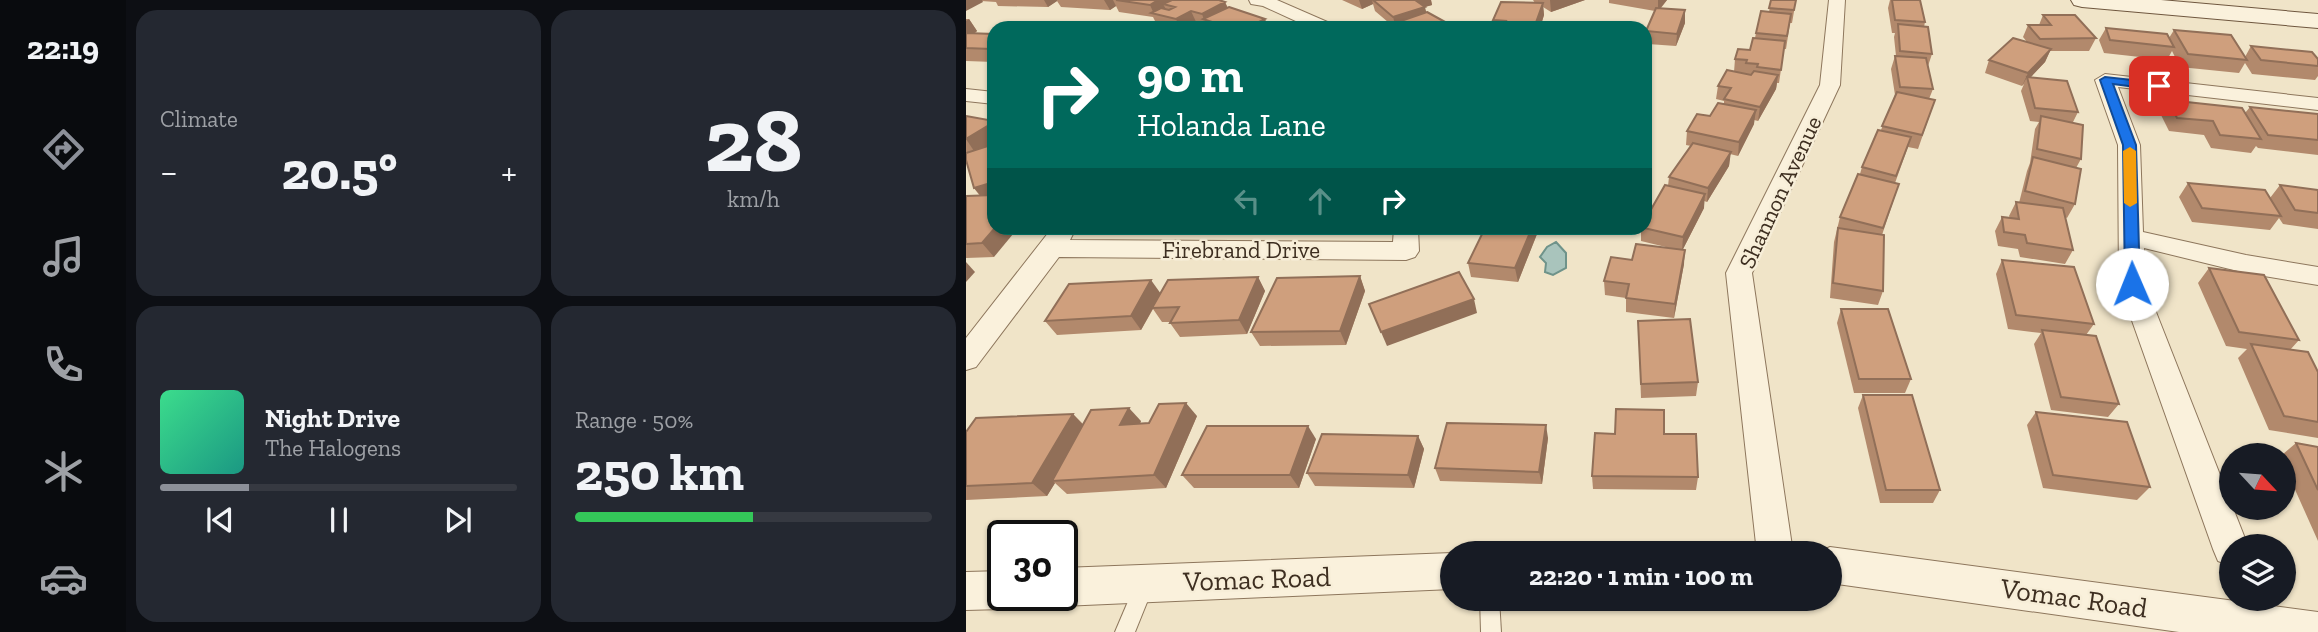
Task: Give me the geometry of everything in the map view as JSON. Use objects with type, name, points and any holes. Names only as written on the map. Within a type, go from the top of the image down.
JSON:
[{"type":"main road","points":[[2082,0],[2318,20]]},
{"type":"main road","points":[[2244,0],[2318,6]]},
{"type":"street","points":[[1257,0],[1268,2],[1310,21]]},
{"type":"street","name":"Shannon Avenue","points":[[1773,541],[1739,273],[1830,85],[1837,0]]},
{"type":"street","points":[[2225,534],[2132,284],[2129,145],[2105,80],[2318,104]]},
{"type":"street","points":[[966,95],[987,97]]},
{"type":"street","name":"Firebrand Drive","points":[[1058,238],[1406,251],[1406,235]]},
{"type":"street","points":[[2131,237],[2246,264],[2318,276]]},
{"type":"street","points":[[966,359],[1058,238]]},
{"type":"street","name":"Vomac Road","points":[[1842,566],[2258,618],[2318,632]]},
{"type":"street","name":"Vomac Road","points":[[1078,586],[1440,572]]},
{"type":"street","points":[[966,591],[987,590]]},
{"type":"lane","points":[[1125,632],[1146,584]]},
{"type":"lane","points":[[1490,611],[1491,632]]},
{"type":"water","points":[[1556,242],[1566,253],[1566,268],[1553,275],[1545,272],[1546,263],[1540,257],[1547,247]]},
{"type":"building","points":[[1116,0],[1158,0],[1150,5]]},
{"type":"building","points":[[1172,0],[1225,2],[1202,14],[1191,11],[1176,19],[1151,13],[1161,8],[1169,10],[1175,7],[1163,4]]},
{"type":"building","points":[[1373,0],[1415,0],[1425,7],[1393,17]]},
{"type":"building","points":[[1771,0],[1796,0],[1794,10],[1769,8]]},
{"type":"building","points":[[1892,0],[1920,0],[1925,22],[1895,20]]},
{"type":"building","points":[[1501,2],[1543,3],[1537,21],[1493,20]]},
{"type":"building","points":[[1229,7],[1265,19],[1209,21],[1203,19]]},
{"type":"building","points":[[1656,8],[1685,10],[1677,34],[1652,32],[1650,21]]},
{"type":"building","points":[[1761,11],[1791,14],[1787,36],[1756,33]]},
{"type":"building","points":[[1427,12],[1443,21],[1401,21]]},
{"type":"building","points":[[2043,15],[2075,15],[2096,38],[2040,39],[2028,25],[2051,25]]},
{"type":"building","points":[[1898,24],[1928,27],[1932,54],[1900,51]]},
{"type":"building","points":[[2106,28],[2167,34],[2174,47],[2110,40]]},
{"type":"building","points":[[2174,30],[2231,35],[2247,60],[2188,54]]},
{"type":"building","points":[[966,33],[987,34],[987,49],[966,48]]},
{"type":"building","points":[[1753,38],[1785,41],[1781,70],[1757,67],[1758,64],[1746,63],[1747,60],[1735,59],[1738,49],[1750,50]]},
{"type":"building","points":[[2013,38],[2051,49],[2028,73],[1989,60]]},
{"type":"building","points":[[2251,46],[2312,52],[2318,59],[2318,66],[2261,60]]},
{"type":"building","points":[[1895,56],[1926,58],[1933,89],[1900,87]]},
{"type":"building","points":[[1727,70],[1751,75],[1754,71],[1778,75],[1760,107],[1724,99],[1731,88],[1718,86]]},
{"type":"building","points":[[2027,77],[2067,81],[2078,112],[2035,108]]},
{"type":"building","points":[[1897,92],[1935,100],[1922,135],[1882,126]]},
{"type":"building","points":[[2168,100],[2242,108],[2261,139],[2220,135],[2213,121],[2177,118]]},
{"type":"building","points":[[1718,103],[1756,110],[1739,142],[1687,131],[1697,114],[1710,116]]},
{"type":"building","points":[[2250,107],[2318,114],[2318,140],[2268,135]]},
{"type":"building","points":[[966,116],[987,120],[987,126],[966,139]]},
{"type":"building","points":[[2041,116],[2083,125],[2081,159],[2037,149]]},
{"type":"building","points":[[1878,130],[1911,137],[1896,176],[1862,167]]},
{"type":"building","points":[[1693,143],[1731,152],[1708,188],[1669,177]]},
{"type":"building","points":[[987,146],[987,184],[974,188],[966,153]]},
{"type":"building","points":[[2033,157],[2081,169],[2075,204],[2025,191]]},
{"type":"building","points":[[1858,174],[1899,184],[1883,228],[1840,217]]},
{"type":"building","points":[[2188,183],[2265,190],[2281,216],[2202,208]]},
{"type":"building","points":[[1665,185],[1705,194],[1683,237],[1652,230],[1652,208]]},
{"type":"building","points":[[2280,185],[2318,190],[2318,213],[2295,210]]},
{"type":"building","points":[[987,195],[989,235],[982,243],[966,244],[966,196]]},
{"type":"building","points":[[2016,202],[2063,208],[2073,250],[2027,243],[2025,235],[2004,232],[2002,217],[2019,219]]},
{"type":"building","points":[[1838,228],[1884,235],[1883,291],[1833,283]]},
{"type":"building","points":[[1482,235],[1529,235],[1515,268],[1468,263]]},
{"type":"building","points":[[1636,244],[1685,250],[1675,304],[1626,298],[1629,284],[1604,281],[1611,257],[1632,260]]},
{"type":"building","points":[[2002,260],[2074,267],[2094,324],[2016,315]]},
{"type":"building","points":[[2209,268],[2264,275],[2299,340],[2239,332]]},
{"type":"building","points":[[1459,272],[1474,299],[1381,332],[1369,304]]},
{"type":"building","points":[[1360,276],[1340,331],[1251,332],[1277,278]]},
{"type":"building","points":[[1258,277],[1239,320],[1170,323],[1179,307],[1152,308],[1168,280]]},
{"type":"building","points":[[1151,280],[1131,316],[1045,321],[1069,284]]},
{"type":"building","points":[[1841,309],[1888,309],[1911,379],[1859,379]]},
{"type":"building","points":[[1690,319],[1698,382],[1641,384],[1638,321]]},
{"type":"building","points":[[2042,330],[2096,336],[2119,404],[2061,397]]},
{"type":"building","points":[[2251,344],[2308,352],[2318,372],[2318,422],[2284,416]]},
{"type":"building","points":[[1863,395],[1912,395],[1940,490],[1886,490]]},
{"type":"building","points":[[1186,403],[1154,475],[1052,481],[1091,410],[1129,408],[1120,425],[1149,423],[1159,404]]},
{"type":"building","points":[[1616,409],[1664,410],[1664,434],[1696,434],[1698,477],[1592,476],[1595,433],[1615,434]]},
{"type":"building","points":[[2036,412],[2127,422],[2150,487],[2053,475]]},
{"type":"building","points":[[1073,414],[1032,483],[966,486],[966,432],[976,418]]},
{"type":"building","points":[[1447,423],[1546,425],[1539,472],[1435,468]]},
{"type":"building","points":[[1207,426],[1308,426],[1290,475],[1182,475]]},
{"type":"building","points":[[1322,434],[1418,436],[1408,475],[1307,473]]},
{"type":"building","points":[[2296,443],[2318,447],[2318,490]]},
{"type":"slow traffic","points":[[2130,151],[2130,203]]},
{"type":"route","points":[[2132,284],[2129,145],[2105,80],[2159,86]]}]
